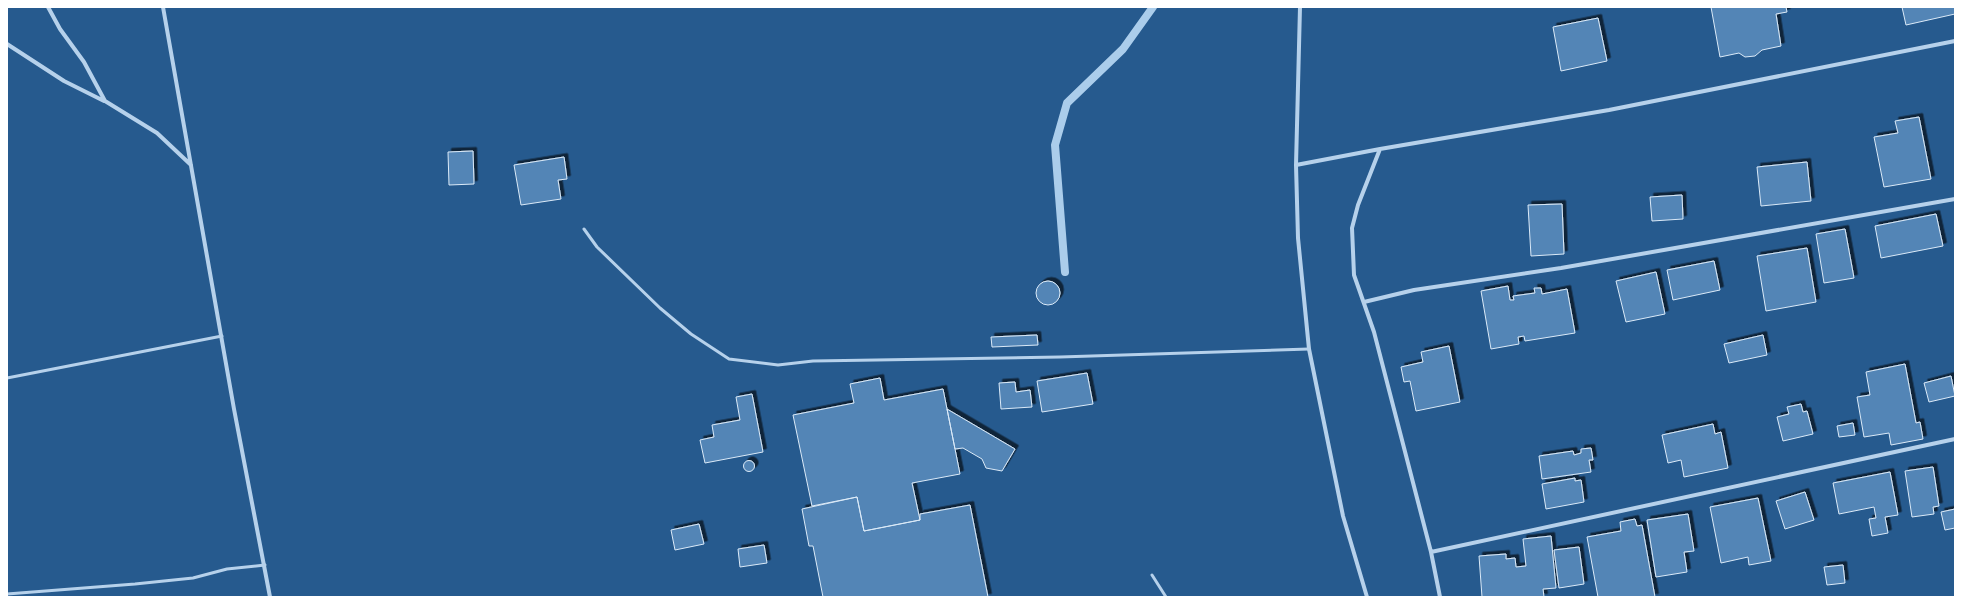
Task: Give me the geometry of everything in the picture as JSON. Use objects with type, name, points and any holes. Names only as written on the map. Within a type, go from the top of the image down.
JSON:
[{"type":"street","points":[[48,7],[60,29],[84,62],[105,101]]},
{"type":"street","points":[[163,7],[234,409],[270,597]]},
{"type":"street","points":[[1300,7],[1296,165],[1298,238],[1308,349],[1343,516],[1367,597]]},
{"type":"street","points":[[1296,165],[1380,149],[1609,110],[1955,41]]},
{"type":"street","points":[[7,44],[64,81],[105,101],[158,133],[190,165]]},
{"type":"street","points":[[1380,149],[1358,205],[1352,228],[1354,275],[1374,332],[1431,552],[1440,597]]},
{"type":"street","points":[[1364,302],[1414,290],[1561,268],[1955,199]]},
{"type":"street","points":[[1431,552],[1955,439]]},
{"type":"lane","points":[[584,229],[597,248],[660,308],[691,334],[729,359],[778,365],[813,361],[1052,358],[1308,349]]},
{"type":"lane","points":[[7,378],[222,336]]},
{"type":"lane","points":[[7,594],[193,578],[227,569],[265,565]]},
{"type":"lane","points":[[1152,575],[1166,597]]},
{"type":"building","points":[[1711,7],[1786,7],[1787,12],[1776,14],[1781,46],[1762,50],[1755,56],[1745,57],[1739,53],[1720,57]]},
{"type":"building","points":[[1902,7],[1955,7],[1955,14],[1906,25]]},
{"type":"building","points":[[1598,18],[1607,61],[1561,71],[1553,27]]},
{"type":"building","points":[[1919,117],[1931,179],[1884,187],[1874,137],[1898,133],[1895,121]]},
{"type":"building","points":[[473,151],[474,184],[449,185],[448,152]]},
{"type":"building","points":[[564,157],[567,179],[558,180],[561,199],[521,205],[514,165]]},
{"type":"building","points":[[1807,162],[1811,201],[1761,206],[1757,167]]},
{"type":"building","points":[[1682,195],[1683,219],[1652,221],[1650,197]]},
{"type":"building","points":[[1562,204],[1564,254],[1531,256],[1528,205]]},
{"type":"building","points":[[1936,214],[1943,246],[1881,258],[1875,226]]},
{"type":"building","points":[[1845,229],[1854,278],[1824,283],[1816,234]]},
{"type":"building","points":[[1807,248],[1816,302],[1766,311],[1757,256]]},
{"type":"building","points":[[1714,261],[1720,290],[1673,300],[1667,270]]},
{"type":"building","points":[[1656,272],[1665,314],[1626,322],[1616,281]]},
{"type":"building","points":[[1048,281],[1057,284],[1060,293],[1057,302],[1048,305],[1039,302],[1036,293],[1039,284]]},
{"type":"building","points":[[1508,286],[1510,300],[1514,300],[1513,296],[1535,293],[1534,288],[1541,288],[1542,294],[1567,289],[1575,333],[1525,341],[1524,336],[1518,337],[1519,344],[1491,349],[1481,291]]},
{"type":"building","points":[[1037,335],[1038,345],[992,347],[991,337]]},
{"type":"building","points":[[1763,335],[1767,355],[1729,363],[1724,344]]},
{"type":"building","points":[[1449,346],[1460,402],[1416,411],[1410,381],[1404,382],[1401,367],[1423,362],[1421,352]]},
{"type":"building","points":[[1905,364],[1916,423],[1920,422],[1923,439],[1891,445],[1889,433],[1864,437],[1857,397],[1870,395],[1866,372]]},
{"type":"building","points":[[1087,373],[1093,404],[1042,412],[1037,381]]},
{"type":"building","points":[[1951,376],[1955,396],[1929,402],[1924,383]]},
{"type":"building","points":[[880,378],[884,400],[943,389],[960,474],[912,483],[920,520],[864,531],[857,497],[812,506],[793,415],[854,403],[850,384]]},
{"type":"building","points":[[1015,382],[1016,392],[1030,390],[1032,407],[1001,409],[999,383]]},
{"type":"building","points":[[752,394],[763,452],[705,463],[700,440],[714,437],[712,425],[740,420],[736,397]]},
{"type":"building","points":[[1801,404],[1803,412],[1807,411],[1813,434],[1783,441],[1777,417],[1789,414],[1787,407]]},
{"type":"building","points":[[947,409],[1015,449],[1002,471],[986,468],[982,459],[963,448],[955,449]]},
{"type":"building","points":[[1853,423],[1855,435],[1839,437],[1837,426]]},
{"type":"building","points":[[1713,424],[1715,434],[1721,432],[1728,468],[1684,477],[1681,460],[1668,463],[1662,435]]},
{"type":"building","points":[[1591,448],[1593,460],[1589,460],[1591,472],[1542,479],[1539,456],[1573,451],[1574,455],[1581,453],[1581,449]]},
{"type":"building","points":[[749,460],[753,462],[755,466],[753,470],[749,472],[745,470],[743,466],[745,462]]},
{"type":"building","points":[[1933,467],[1939,506],[1933,507],[1934,514],[1912,517],[1905,471]]},
{"type":"building","points":[[1890,472],[1898,515],[1885,517],[1888,533],[1872,536],[1869,519],[1876,518],[1874,507],[1839,514],[1833,483]]},
{"type":"building","points":[[1575,478],[1575,481],[1581,480],[1584,502],[1546,509],[1542,484]]},
{"type":"building","points":[[1805,492],[1814,520],[1785,529],[1776,501]]},
{"type":"building","points":[[857,497],[864,531],[920,520],[920,514],[970,505],[988,597],[823,597],[813,546],[809,546],[802,509]]},
{"type":"building","points":[[1758,498],[1771,561],[1749,565],[1748,557],[1721,563],[1710,507]]},
{"type":"building","points":[[1955,509],[1955,528],[1945,530],[1941,512]]},
{"type":"building","points":[[1688,514],[1694,551],[1684,552],[1687,572],[1656,577],[1647,520]]},
{"type":"building","points":[[1635,519],[1637,526],[1642,525],[1655,597],[1598,597],[1587,537],[1621,531],[1620,522]]},
{"type":"building","points":[[699,524],[704,544],[675,550],[671,530]]},
{"type":"building","points":[[1551,536],[1556,588],[1543,589],[1544,597],[1482,597],[1479,556],[1506,554],[1506,559],[1515,558],[1516,567],[1526,566],[1523,539]]},
{"type":"building","points":[[764,545],[767,563],[740,567],[738,549]]},
{"type":"building","points":[[1579,547],[1584,584],[1559,588],[1554,550]]},
{"type":"building","points":[[1843,565],[1845,583],[1827,585],[1824,567]]},
{"type":"waterway","points":[[1065,272],[1055,145],[1067,103],[1123,49],[1153,7]]}]
